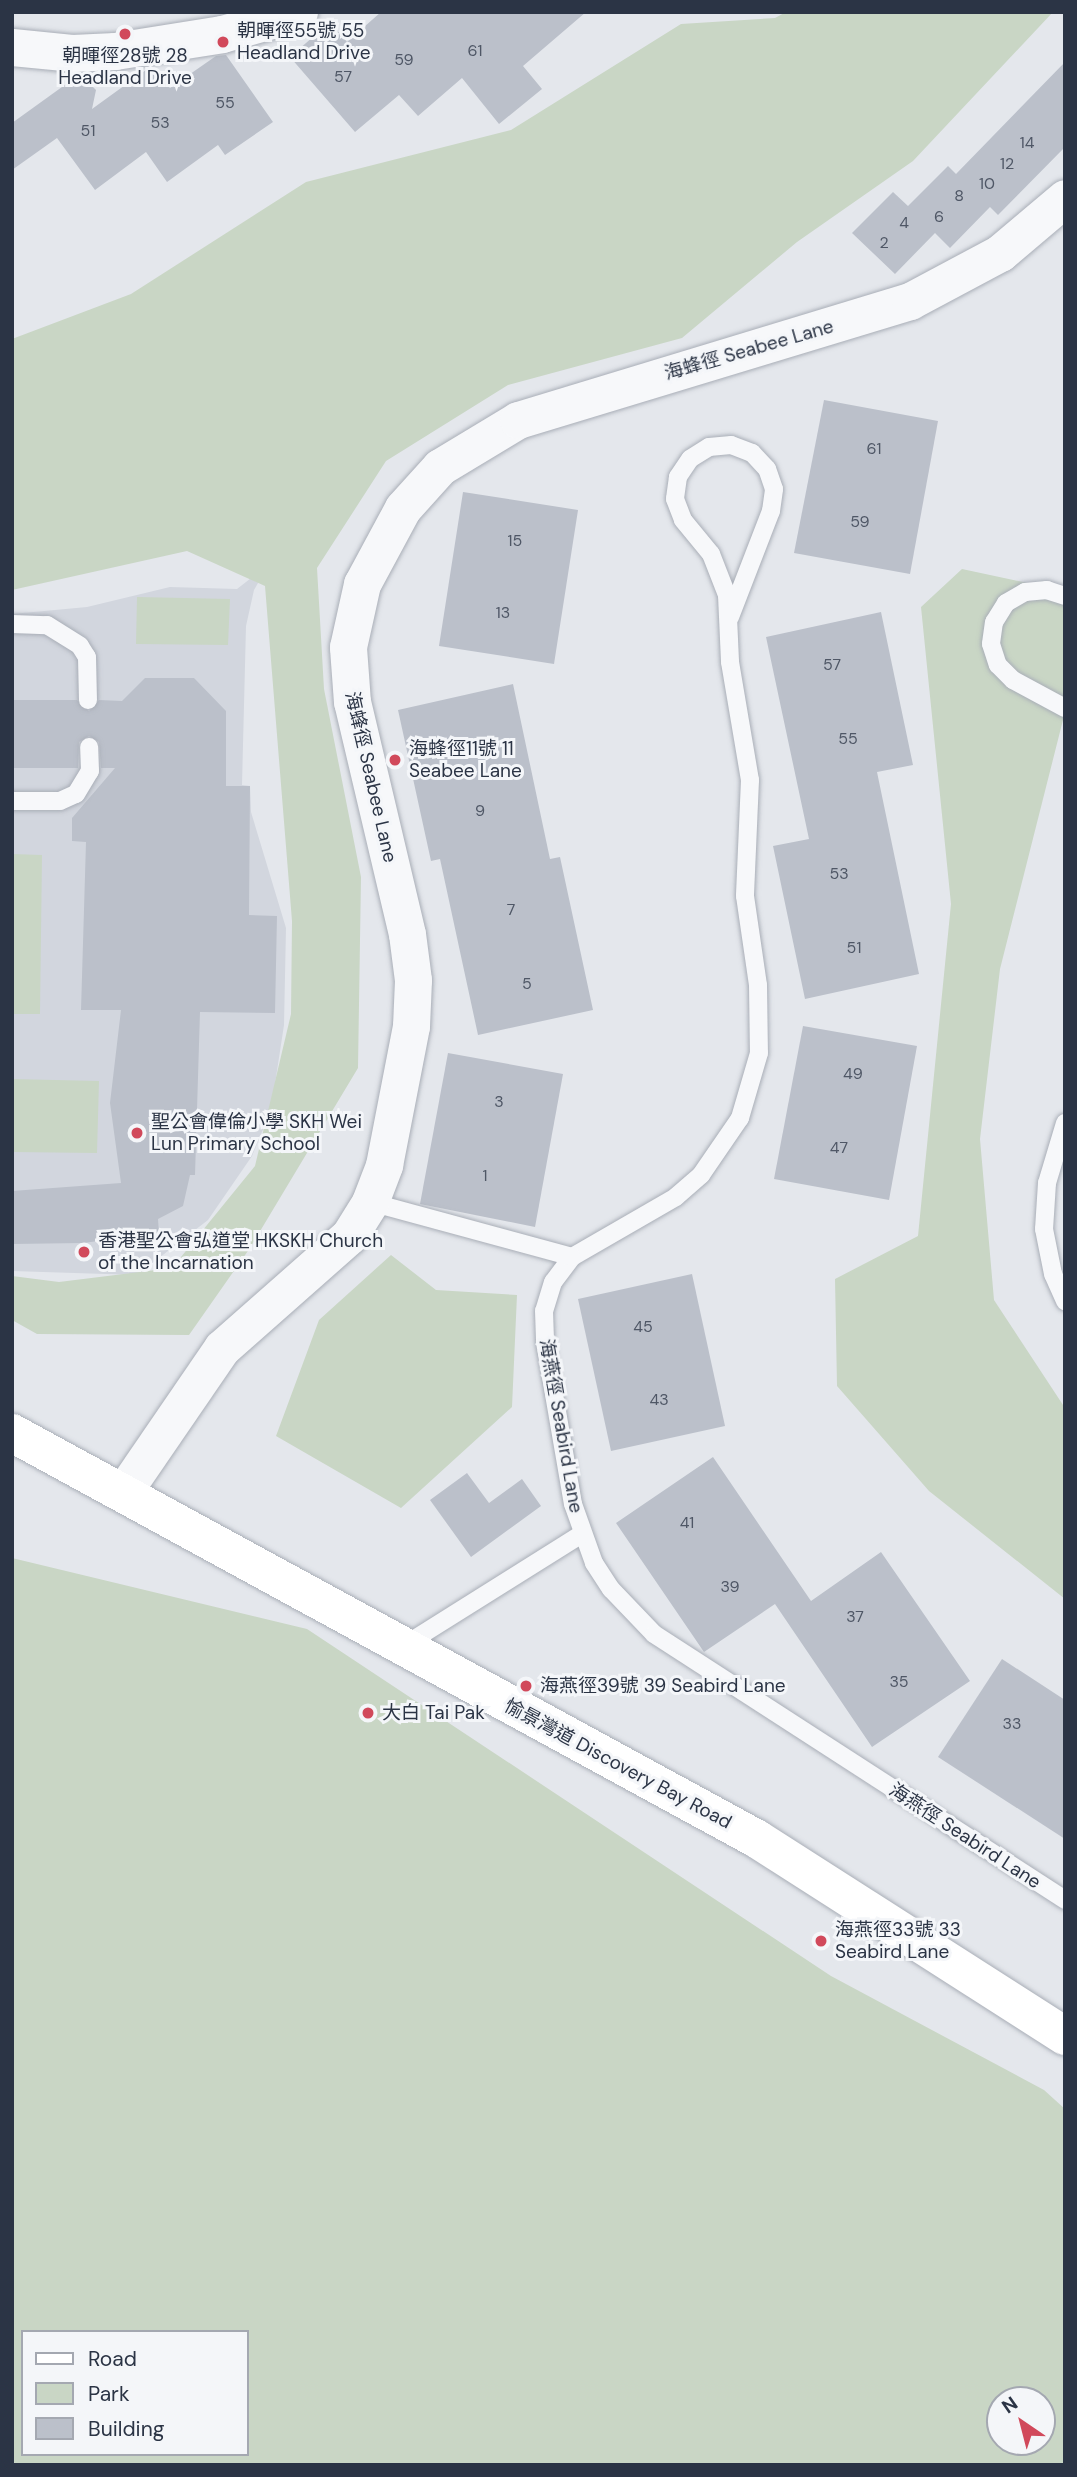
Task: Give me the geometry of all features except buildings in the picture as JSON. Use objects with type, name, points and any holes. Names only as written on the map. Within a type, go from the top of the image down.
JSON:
[{"type":"street","points":[[12,47],[72,53],[115,51],[222,34],[299,12]]},
{"type":"street","name":"海蜂徑 Seabee Lane","points":[[124,1491],[222,1348],[349,1236],[370,1202],[384,1165],[411,1026],[413,980],[407,934],[352,702],[348,647],[362,584],[403,508],[440,467],[518,420],[909,301],[1000,253],[1065,198]]},
{"type":"street","name":"愉景灣道 Discovery Bay Road","points":[[12,1433],[124,1491],[757,1839],[1065,2036]]},
{"type":"lane","name":"海燕徑 Seabird Lane","points":[[730,617],[771,511],[774,489],[767,469],[752,453],[731,445],[709,447],[690,459],[678,477],[675,499],[682,520],[721,573],[730,617],[730,662],[750,780],[745,896],[761,1019],[752,1087],[740,1118],[701,1175],[676,1197],[572,1257],[553,1282],[544,1311],[545,1342],[582,1534],[611,1589],[654,1634],[1065,1900]]},
{"type":"lane","points":[[1065,596],[1047,590],[1025,592],[1006,603],[994,622],[991,644],[998,665],[1013,681],[1065,708]]},
{"type":"lane","points":[[12,624],[47,625],[80,646],[87,657],[88,701]]},
{"type":"lane","points":[[12,801],[60,801],[76,794],[90,771],[89,747]]},
{"type":"lane","points":[[1065,1123],[1046,1183],[1044,1229],[1053,1274],[1065,1301]]},
{"type":"lane","points":[[370,1202],[572,1257]]},
{"type":"lane","name":"海燕徑 Seabird Lane","points":[[405,1645],[582,1534]]},
{"type":"shaded area","points":[[269,564],[254,590],[246,626],[242,785],[250,786],[251,812],[286,928],[284,1025],[271,1110],[252,1156],[208,1220],[137,1275],[12,1271],[12,614],[87,607],[170,587],[237,589]]},
{"type":"green space","points":[[786,12],[1053,12],[913,161],[797,242],[682,338],[508,385],[386,461],[317,568],[324,689],[361,877],[358,1068],[250,1248],[189,1335],[37,1334],[12,1320],[12,1276],[59,1282],[172,1268],[255,1166],[291,1014],[292,921],[265,586],[187,551],[12,590],[12,339],[131,294],[306,182],[511,130],[681,24],[775,18]]},
{"type":"green space","points":[[962,569],[1065,591],[1065,712],[1000,969],[980,1139],[994,1300],[1065,1408],[1065,1599],[929,1491],[837,1386],[835,1279],[918,1236],[951,904],[921,607]]},
{"type":"green space","points":[[137,597],[230,599],[228,645],[136,644]]},
{"type":"green space","points":[[12,854],[42,855],[40,1014],[12,1014]]},
{"type":"green space","points":[[12,1079],[99,1081],[97,1153],[12,1152]]},
{"type":"green space","points":[[391,1255],[436,1290],[517,1295],[512,1407],[401,1508],[276,1436],[319,1320]]},
{"type":"green space","points":[[12,1558],[307,1629],[831,1976],[1044,2090],[1065,2109],[1065,2465],[12,2465]]},
{"type":"place","name":"朝暉徑28號 28 Headland Drive","points":[[125,34]]},
{"type":"place","name":"朝暉徑55號 55 Headland Drive","points":[[223,42]]},
{"type":"place","name":"海蜂徑11號 11 Seabee Lane","points":[[395,760]]},
{"type":"place","name":"聖公會偉倫小學 SKH Wei Lun Primary School","points":[[137,1133]]},
{"type":"place","name":"香港聖公會弘道堂 HKSKH Church of the Incarnation","points":[[84,1252]]},
{"type":"place","name":"海燕徑39號 39 Seabird Lane","points":[[526,1686]]},
{"type":"place","name":"大白 Tai Pak","points":[[368,1713]]},
{"type":"place","name":"海燕徑33號 33 Seabird Lane","points":[[821,1941]]}]
